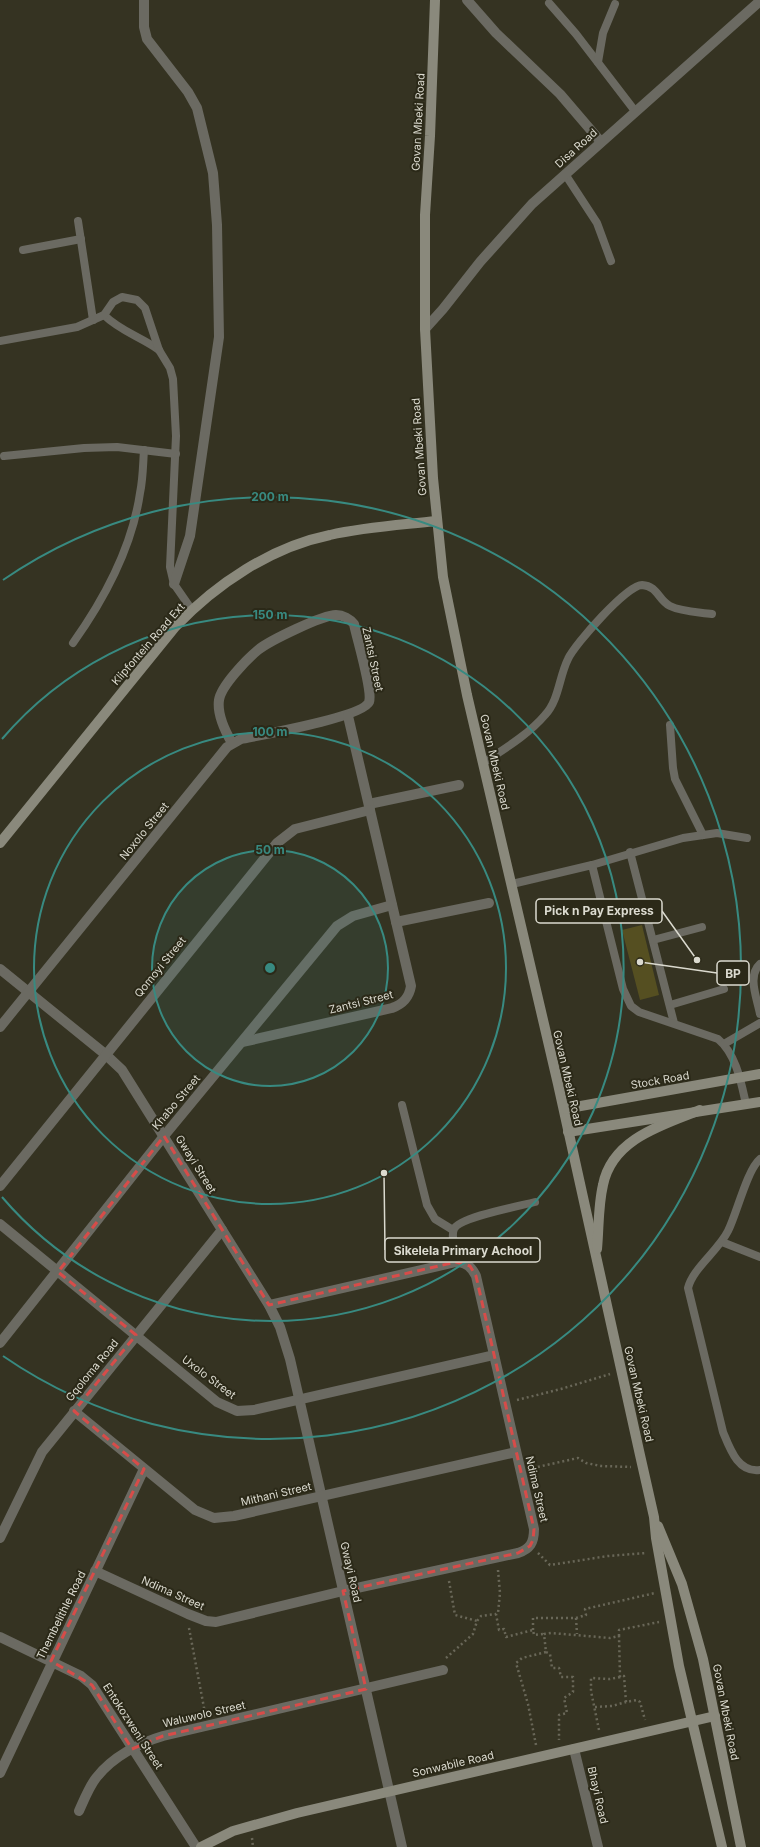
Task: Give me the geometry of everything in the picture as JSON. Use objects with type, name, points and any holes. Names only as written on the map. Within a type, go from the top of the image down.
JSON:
[{"type":"main road","name":"Govan Mbeki Road","points":[[435,0],[430,136],[425,215],[424,329],[436,521],[443,577],[483,764],[564,1109],[643,1466],[654,1517],[658,1552],[671,1620],[722,1847]]},
{"type":"main road","name":"Klipfontein Road Ext","points":[[1,840],[159,646],[192,610],[246,570],[294,546],[330,535],[436,521]]},
{"type":"main road","name":"Stock Road","points":[[564,1109],[760,1074]]},
{"type":"main road","points":[[568,1132],[700,1110],[760,1102]]},
{"type":"main road","points":[[596,1259],[599,1206],[603,1183],[614,1157],[624,1147],[640,1136],[700,1110]]},
{"type":"main road","name":"Govan Mbeki Road","points":[[654,1517],[682,1584],[703,1659],[741,1847]]},
{"type":"main road","name":"Sonwabile Road","points":[[201,1847],[220,1837],[250,1826],[714,1716]]},
{"type":"street","points":[[144,0],[144,27],[147,39],[188,92],[197,108],[213,173],[217,225],[219,337],[190,536],[174,584]]},
{"type":"street","points":[[467,0],[496,33],[560,94],[601,142]]},
{"type":"street","name":"Disa Road","points":[[424,329],[447,304],[480,262],[532,204],[760,1]]},
{"type":"street","name":"Zantsi Street","points":[[232,743],[225,731],[218,705],[223,689],[251,657],[265,646],[325,617],[335,615],[346,618],[354,624],[369,690],[369,703],[366,707],[348,716],[411,986],[410,993],[405,1001],[392,1008],[243,1042]]},
{"type":"street","points":[[232,743],[348,716]]},
{"type":"street","name":"Noxolo Street","points":[[0,1027],[232,743]]},
{"type":"street","points":[[369,807],[459,785]]},
{"type":"street","name":"Qomoyi Street","points":[[0,1186],[105,1054],[277,843],[295,829],[369,807]]},
{"type":"street","points":[[396,922],[489,903]]},
{"type":"street","name":"Khabo Street","points":[[0,1343],[58,1272],[164,1136],[341,922],[353,916],[392,905]]},
{"type":"street","name":"Gwayi Street","points":[[0,969],[29,991],[122,1070],[269,1305]]},
{"type":"street","name":"Uxolo Street","points":[[0,1224],[136,1336],[218,1402],[229,1409],[244,1411],[494,1356]]},
{"type":"street","name":"Gqoloma Road","points":[[0,1538],[42,1452],[222,1230]]},
{"type":"street","points":[[269,1305],[460,1262]]},
{"type":"street","name":"Ndima Street","points":[[95,1571],[188,1614],[206,1621],[216,1622],[343,1591],[525,1551],[533,1540],[534,1529],[476,1276],[470,1266],[460,1262]]},
{"type":"street","name":"Gwayi Road","points":[[269,1305],[284,1338],[322,1496],[402,1847]]},
{"type":"street","name":"Mithani Street","points":[[74,1411],[195,1510],[214,1518],[234,1516],[516,1452]]},
{"type":"street","name":"Thembelithle Road","points":[[0,1772],[144,1469]]},
{"type":"street","name":"Entokozweni Street","points":[[0,1638],[81,1676],[92,1685],[196,1847]]},
{"type":"street","name":"Waluwolo Street","points":[[79,1811],[89,1789],[102,1771],[132,1748],[150,1739],[443,1670]]},
{"type":"street","name":"Bhayi Road","points":[[574,1749],[598,1847]]},
{"type":"lane","points":[[549,3],[576,34],[635,111]]},
{"type":"lane","points":[[598,62],[603,32],[615,4]]},
{"type":"lane","points":[[565,174],[597,223],[611,261]]},
{"type":"lane","points":[[78,220],[94,320]]},
{"type":"lane","points":[[23,250],[81,239]]},
{"type":"lane","points":[[0,341],[68,330],[104,315],[118,299],[127,297],[137,300],[145,308],[159,350],[170,368],[174,389],[176,454],[169,558],[174,584],[192,610]]},
{"type":"lane","points":[[104,315],[115,326],[147,341],[159,350]]},
{"type":"lane","points":[[4,456],[84,448],[117,447],[176,454]]},
{"type":"lane","points":[[73,643],[93,615],[118,569],[136,516],[144,450]]},
{"type":"lane","points":[[483,764],[545,716],[553,703],[572,651],[619,598],[630,589],[638,586],[648,586],[656,591],[666,604],[670,606],[712,614]]},
{"type":"lane","points":[[670,725],[672,768],[675,779],[703,835]]},
{"type":"lane","points":[[512,884],[592,865],[630,852],[683,838],[717,833],[747,838]]},
{"type":"lane","points":[[630,852],[674,1023]]},
{"type":"lane","points":[[592,865],[626,1000],[638,1012],[712,1036],[724,1044],[740,1078],[746,1104]]},
{"type":"lane","points":[[653,940],[702,927]]},
{"type":"lane","points":[[760,964],[756,967],[753,979],[760,1014]]},
{"type":"lane","points":[[670,1004],[724,989]]},
{"type":"lane","points":[[724,1044],[760,1023]]},
{"type":"lane","points":[[402,1105],[427,1205],[435,1219],[453,1230]]},
{"type":"lane","points":[[760,1159],[752,1169],[738,1208],[722,1242],[692,1278],[688,1288],[723,1432],[732,1455],[739,1463],[750,1470],[760,1470]]},
{"type":"lane","points":[[453,1230],[462,1221],[535,1202]]},
{"type":"lane","points":[[453,1230],[460,1262]]},
{"type":"lane","points":[[722,1242],[760,1257]]},
{"type":"path","points":[[505,1403],[561,1389],[600,1376],[622,1372]]},
{"type":"path","points":[[520,1471],[578,1458],[586,1463],[601,1466],[643,1466]]},
{"type":"path","points":[[530,1546],[550,1565],[608,1556],[658,1552]]},
{"type":"path","points":[[496,1558],[500,1593],[498,1613],[496,1614],[499,1630],[504,1630],[506,1637],[533,1630]]},
{"type":"path","points":[[446,1569],[455,1615],[477,1621]]},
{"type":"path","points":[[619,1636],[610,1638],[577,1634],[534,1635],[533,1618],[576,1618],[586,1615],[585,1609],[665,1591]]},
{"type":"path","points":[[188,1614],[191,1643],[208,1725]]},
{"type":"path","points":[[443,1670],[445,1659],[473,1634],[477,1621],[481,1616],[496,1614]]},
{"type":"path","points":[[576,1618],[577,1634]]},
{"type":"path","points":[[620,1677],[619,1630],[671,1620]]},
{"type":"path","points":[[544,1634],[546,1652],[550,1654],[552,1668],[560,1668],[561,1677],[573,1677],[573,1692],[564,1698],[567,1713],[559,1715],[558,1738],[562,1752]]},
{"type":"path","points":[[537,1757],[528,1704],[516,1663],[522,1658],[546,1652]]},
{"type":"path","points":[[601,1743],[591,1690],[591,1678],[610,1679],[624,1676],[626,1702]]},
{"type":"path","points":[[595,1707],[612,1706],[637,1700],[640,1702],[648,1732]]},
{"type":"highlighted area","points":[[164,1136],[269,1305],[456,1262],[470,1266],[476,1276],[534,1529],[533,1540],[530,1546],[518,1553],[343,1591],[366,1689],[163,1736],[132,1749],[92,1685],[51,1661],[144,1469],[74,1411],[136,1335],[58,1272]]},
{"type":"building","points":[[642,925],[659,995],[640,1000],[622,930]]},
{"type":"place","name":"Pick n Pay Express","points":[[697,960]]},
{"type":"place","name":"BP","points":[[640,962]]},
{"type":"place","name":"Sikelela Primary Achool","points":[[384,1173]]}]
